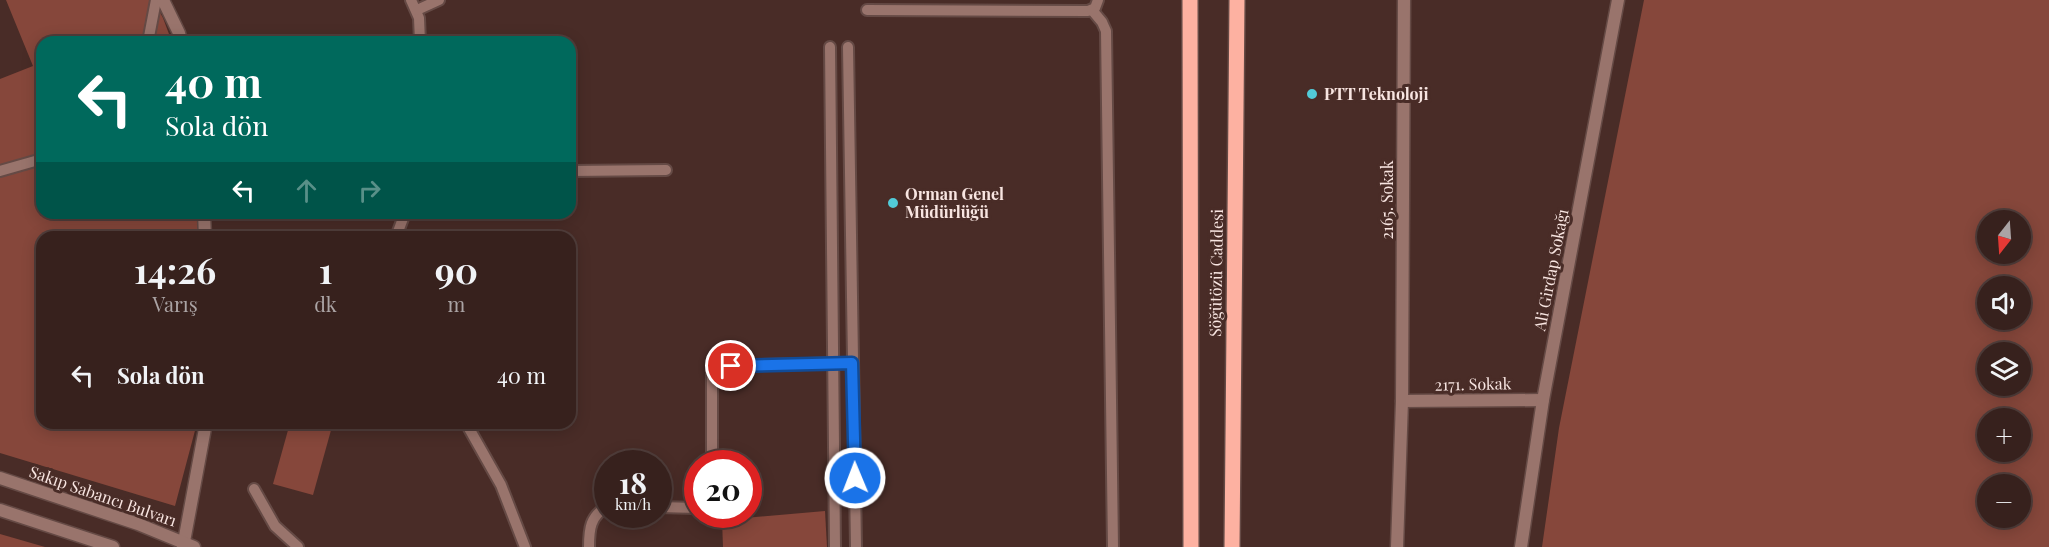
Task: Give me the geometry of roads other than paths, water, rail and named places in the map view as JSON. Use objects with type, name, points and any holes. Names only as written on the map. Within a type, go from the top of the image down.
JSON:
[{"type":"main road","name":"Söğütözü Caddesi","points":[[1190,0],[1191,547]]},
{"type":"main road","name":"Söğütözü Caddesi","points":[[1232,547],[1237,0]]},
{"type":"main road","points":[[1186,547],[1190,522]]},
{"type":"street","points":[[163,0],[180,36]]},
{"type":"street","name":"2165. Sokak","points":[[1397,547],[1402,401],[1404,0]]},
{"type":"street","name":"Ali Girdap Sokağı","points":[[1521,547],[1543,400],[1618,0]]},
{"type":"street","name":"2171. Sokak","points":[[1402,401],[1543,400]]},
{"type":"street","points":[[187,546],[205,429]]},
{"type":"street","name":"Sakıp Sabancı Bulvarı","points":[[0,478],[138,524],[187,546]]},
{"type":"street","points":[[0,510],[113,547]]},
{"type":"lane","points":[[149,36],[156,0]]},
{"type":"lane","points":[[420,36],[419,18],[414,5],[439,0]]},
{"type":"lane","points":[[867,10],[1092,10],[1098,0]]},
{"type":"lane","points":[[1092,10],[1106,31],[1113,547]]},
{"type":"lane","points":[[830,47],[835,547]]},
{"type":"lane","points":[[849,47],[856,547]]},
{"type":"lane","points":[[0,171],[36,161]]},
{"type":"lane","points":[[576,171],[666,170]]},
{"type":"lane","points":[[712,450],[712,366],[852,363]]},
{"type":"lane","points":[[469,429],[501,485],[525,547]]},
{"type":"lane","points":[[254,489],[275,526],[298,547]]},
{"type":"lane","points":[[589,547],[590,527],[594,518]]},
{"type":"place","name":"PTT Teknoloji","points":[[1312,94]]},
{"type":"place","name":"Orman Genel Müdürlüğü","points":[[893,203]]}]
